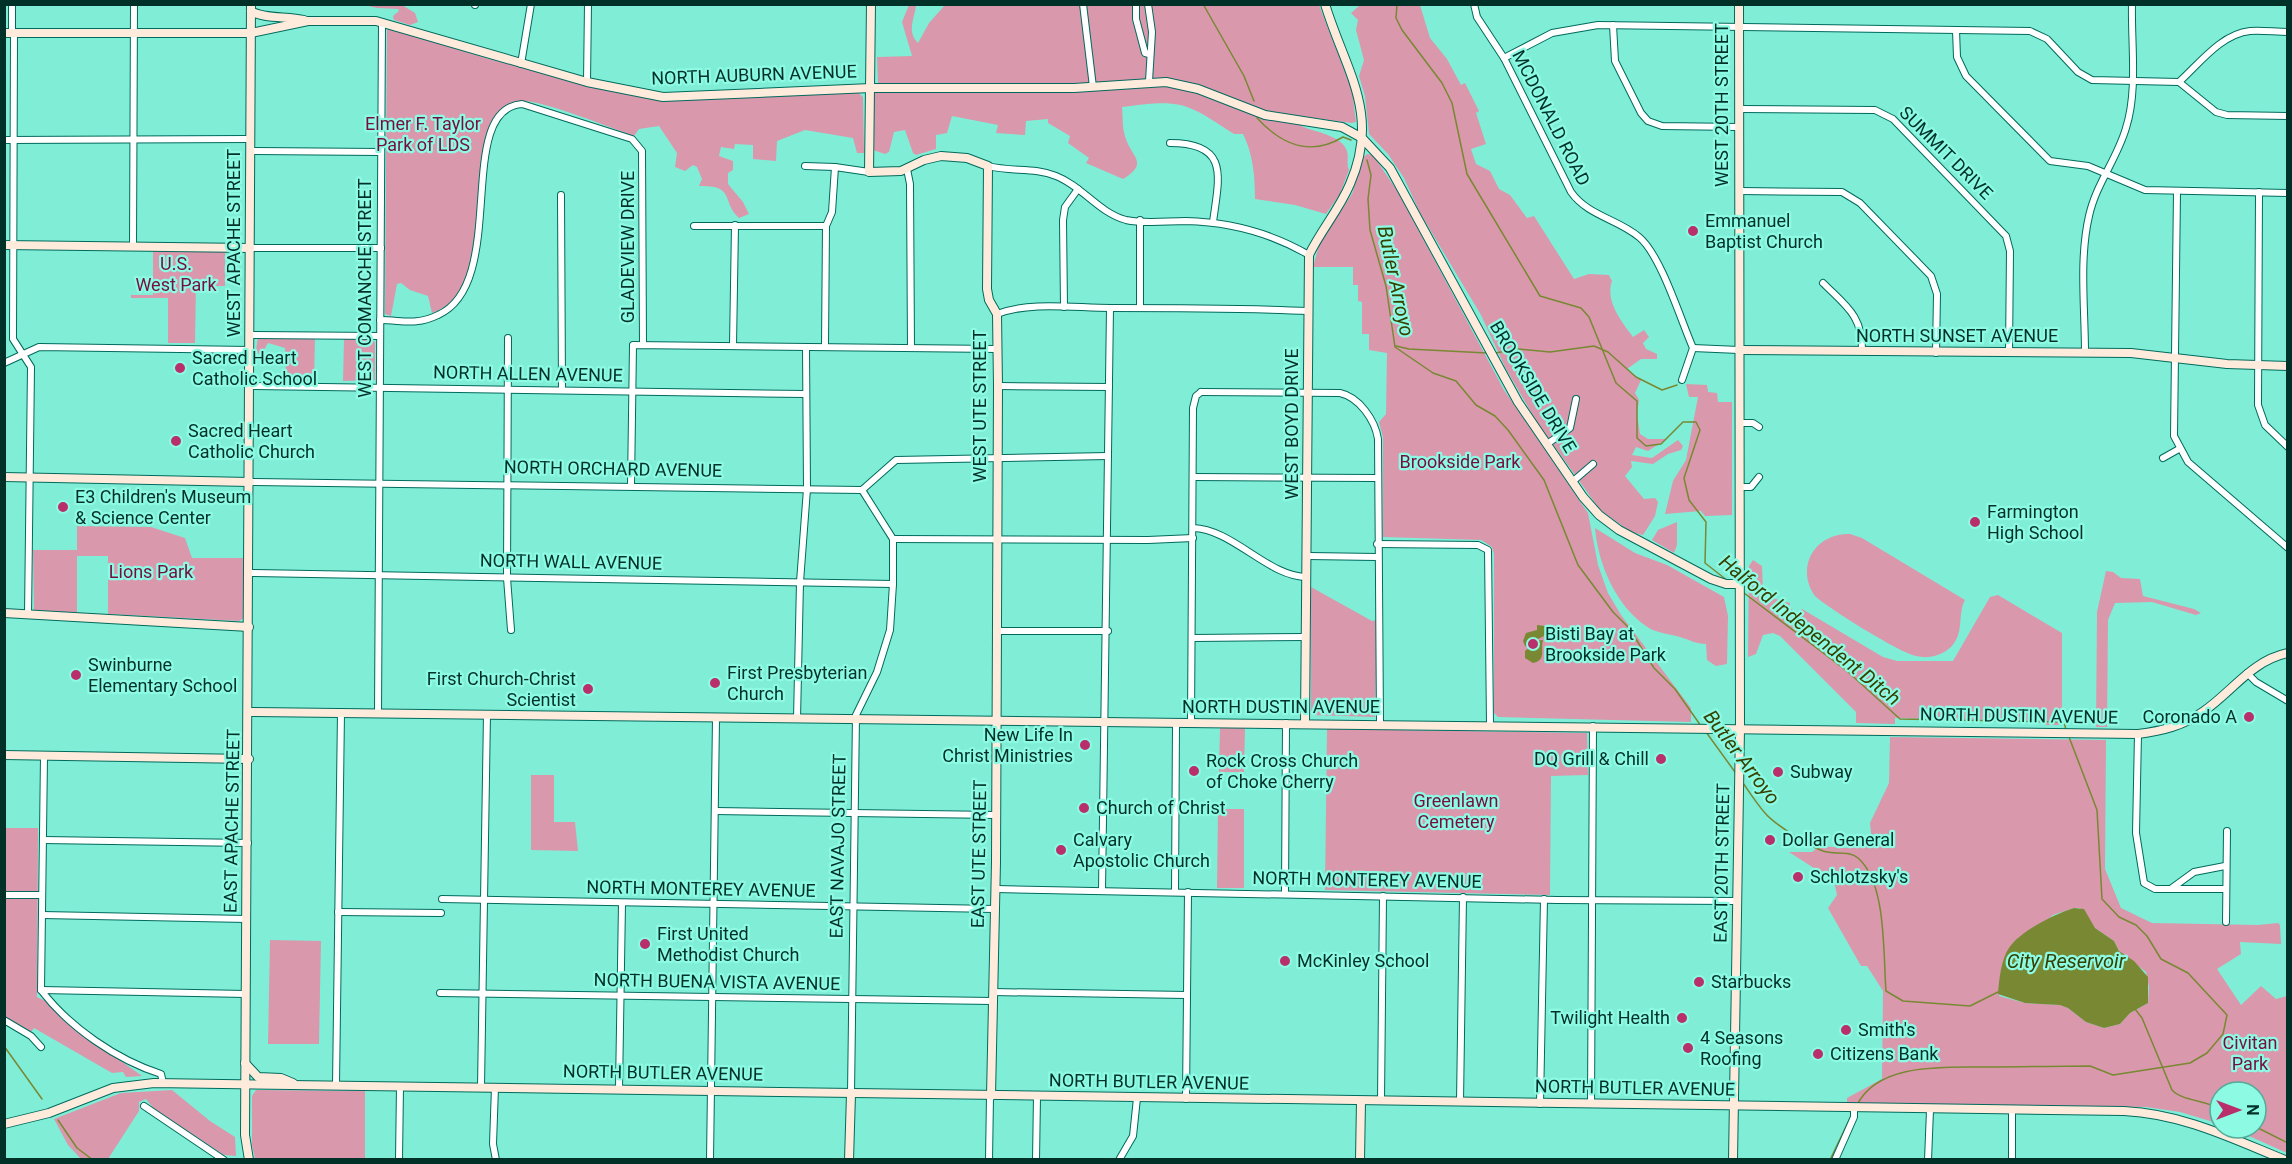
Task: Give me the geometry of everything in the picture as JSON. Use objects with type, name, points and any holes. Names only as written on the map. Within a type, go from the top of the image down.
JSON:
[{"type":"main road","points":[[871,4],[869,172],[907,169],[924,160],[941,156],[967,158],[988,166]]},
{"type":"main road","name":"WEST BOYD DRIVE","points":[[1305,723],[1309,255],[1319,233],[1335,212],[1350,184],[1362,138],[1360,99],[1325,4]]},
{"type":"main road","name":"WEST 20TH STREET","points":[[1739,4],[1739,350]]},
{"type":"main road","points":[[251,8],[260,16],[286,16],[308,21]]},
{"type":"main road","name":"WEST APACHE STREET","points":[[250,482],[251,8]]},
{"type":"main road","name":"NORTH AUBURN AVENUE","points":[[10,33],[251,33],[308,21],[382,22],[587,82],[663,97],[871,88],[1093,87],[1149,81],[1180,84],[1265,115],[1332,124],[1362,138]]},
{"type":"main road","name":"BROOKSIDE DRIVE","points":[[1362,138],[1390,168],[1518,402],[1593,510],[1618,530],[1716,581],[1740,584]]},
{"type":"main road","name":"WEST UTE STREET","points":[[988,166],[987,289],[989,300],[997,314],[996,540]]},
{"type":"main road","points":[[9,245],[250,248]]},
{"type":"main road","name":"NORTH SUNSET AVENUE","points":[[1739,350],[2009,354],[2138,353],[2258,366],[2288,366]]},
{"type":"main road","name":"EAST 20TH STREET","points":[[1733,1160],[1736,1105],[1740,729],[1739,350]]},
{"type":"main road","name":"NORTH ORCHARD AVENUE","points":[[4,477],[250,482]]},
{"type":"main road","name":"EAST APACHE STREET","points":[[249,1160],[246,1143],[245,1063],[250,482]]},
{"type":"main road","name":"EAST UTE STREET","points":[[990,1096],[996,889],[996,540]]},
{"type":"main road","points":[[4,613],[249,627]]},
{"type":"main road","name":"NORTH DUSTIN AVENUE","points":[[249,712],[997,722],[1490,724],[2138,734],[2168,729],[2192,719],[2213,704],[2247,673],[2265,661],[2288,653]]},
{"type":"main road","points":[[4,755],[249,759]]},
{"type":"main road","points":[[245,1063],[258,1077],[281,1078],[296,1084]]},
{"type":"main road","name":"NORTH BUTLER AVENUE","points":[[6,1120],[49,1113],[113,1088],[163,1083],[1736,1105],[1854,1109],[2124,1111],[2166,1115],[2216,1130],[2285,1160]]},
{"type":"main road","name":"EAST NAVAJO STREET","points":[[849,1160],[851,1094]]},
{"type":"main road","points":[[1360,1160],[1361,1101]]},
{"type":"street","points":[[12,4],[10,33],[14,140],[9,245],[13,339],[31,367],[28,615]]},
{"type":"street","points":[[133,247],[134,4]]},
{"type":"street","points":[[521,64],[531,4]]},
{"type":"street","points":[[587,82],[588,4]]},
{"type":"street","points":[[1083,4],[1093,87]]},
{"type":"street","points":[[1136,4],[1136,18],[1145,53],[1149,54]]},
{"type":"street","points":[[1148,4],[1152,32],[1149,81]]},
{"type":"street","name":"MCDONALD ROAD","points":[[1474,4],[1477,17],[1504,58],[1575,198],[1588,209],[1631,231],[1650,250],[1693,348]]},
{"type":"street","points":[[2085,353],[2085,239],[2094,196],[2127,126],[2131,82],[2132,4]]},
{"type":"street","name":"WEST COMANCHE STREET","points":[[378,713],[382,22]]},
{"type":"street","points":[[1504,58],[1542,37],[1562,30],[1589,25],[2030,31],[2047,39],[2078,72],[2092,80],[2179,82],[2216,112],[2238,116],[2288,116]]},
{"type":"street","points":[[1613,25],[1613,57],[1641,113],[1648,121],[1666,126],[1739,127]]},
{"type":"street","points":[[1956,30],[1957,57],[1962,70],[2045,158],[2054,162],[2088,166],[2145,190],[2288,193]]},
{"type":"street","points":[[2179,82],[2225,40],[2237,34],[2288,32]]},
{"type":"street","name":"GLADEVIEW DRIVE","points":[[380,320],[410,324],[441,314],[455,303],[475,267],[488,136],[504,111],[522,104],[632,140],[642,151],[643,345]]},
{"type":"street","name":"SUMMIT DRIVE","points":[[1739,109],[1875,110],[1893,119],[2006,236],[2010,252],[2009,354]]},
{"type":"street","points":[[4,140],[250,140]]},
{"type":"street","points":[[1170,143],[1200,146],[1208,150],[1217,163],[1220,177],[1214,222]]},
{"type":"street","points":[[250,152],[381,152]]},
{"type":"street","points":[[805,166],[836,166],[869,172]]},
{"type":"street","points":[[825,346],[826,226],[832,212],[836,166]]},
{"type":"street","points":[[988,166],[1043,171],[1058,176],[1114,215],[1127,220],[1214,222],[1254,231],[1288,243],[1309,255]]},
{"type":"street","points":[[907,169],[910,184],[912,348]]},
{"type":"street","points":[[1064,307],[1063,220],[1065,207],[1078,189]]},
{"type":"street","points":[[1739,191],[1842,192],[1860,202],[1931,276],[1937,294],[1936,353]]},
{"type":"street","points":[[2177,192],[2174,436],[2188,462],[2288,549]]},
{"type":"street","points":[[2259,192],[2258,405],[2262,420],[2268,430],[2288,447]]},
{"type":"street","points":[[561,195],[562,389]]},
{"type":"street","points":[[1140,220],[1140,307]]},
{"type":"street","points":[[733,346],[735,225]]},
{"type":"street","points":[[694,226],[826,226]]},
{"type":"street","points":[[250,248],[381,248]]},
{"type":"street","points":[[1823,283],[1857,318],[1862,329],[1862,351]]},
{"type":"street","points":[[997,314],[1012,308],[1064,307],[1309,310]]},
{"type":"street","points":[[1102,891],[1108,631],[1110,308]]},
{"type":"street","points":[[250,334],[380,336]]},
{"type":"street","points":[[508,338],[507,578],[511,630]]},
{"type":"street","points":[[631,485],[633,345],[997,349]]},
{"type":"street","points":[[4,363],[39,347],[250,350]]},
{"type":"street","points":[[797,719],[800,582],[807,489],[806,347]]},
{"type":"street","points":[[1682,380],[1693,348],[1739,350]]},
{"type":"street","points":[[1198,384],[1201,392]]},
{"type":"street","name":"NORTH ALLEN AVENUE","points":[[250,386],[380,386],[805,394]]},
{"type":"street","points":[[998,386],[1109,387]]},
{"type":"street","points":[[1191,723],[1193,401],[1201,392],[1346,394],[1355,401],[1375,426],[1378,439],[1377,592],[1381,621],[1380,723]]},
{"type":"street","points":[[1546,444],[1570,428],[1576,399]]},
{"type":"street","points":[[1740,423],[1753,423],[1759,427]]},
{"type":"street","points":[[2163,458],[2179,449]]},
{"type":"street","points":[[1108,456],[896,460],[862,489],[893,539],[1193,538]]},
{"type":"street","points":[[1572,482],[1593,464]]},
{"type":"street","points":[[1192,477],[1377,478]]},
{"type":"street","points":[[1740,487],[1751,487],[1759,477]]},
{"type":"street","name":"NORTH ORCHARD AVENUE","points":[[250,482],[862,489]]},
{"type":"street","points":[[1193,528],[1210,531],[1291,574],[1307,577]]},
{"type":"street","name":"EAST NAVAJO STREET","points":[[851,1094],[856,720],[857,713],[877,672],[890,630],[893,539]]},
{"type":"street","points":[[1377,544],[1478,545],[1486,548],[1489,557],[1490,724]]},
{"type":"street","points":[[1308,556],[1377,557]]},
{"type":"street","name":"NORTH WALL AVENUE","points":[[250,573],[893,584]]},
{"type":"street","points":[[996,630],[1108,631]]},
{"type":"street","points":[[1192,638],[1306,637]]},
{"type":"street","points":[[2247,673],[2288,701]]},
{"type":"street","points":[[336,1084],[341,712]]},
{"type":"street","points":[[482,1087],[487,714]]},
{"type":"street","points":[[710,1160],[716,718]]},
{"type":"street","points":[[1175,892],[1176,723]]},
{"type":"street","points":[[1285,894],[1286,723]]},
{"type":"street","points":[[1591,1104],[1593,726]]},
{"type":"street","points":[[2138,734],[2136,833],[2144,884],[2149,887],[2225,889]]},
{"type":"street","points":[[44,756],[40,990],[81,1029],[136,1067],[161,1074],[163,1083]]},
{"type":"street","points":[[715,812],[996,815]]},
{"type":"street","points":[[2226,922],[2227,831]]},
{"type":"street","points":[[43,840],[248,843]]},
{"type":"street","points":[[2171,888],[2194,872],[2225,866]]},
{"type":"street","name":"NORTH MONTEREY AVENUE","points":[[996,889],[1737,901]]},
{"type":"street","points":[[1186,1099],[1188,892]]},
{"type":"street","points":[[4,895],[42,895]]},
{"type":"street","points":[[1380,1101],[1383,896]]},
{"type":"street","points":[[1460,1102],[1463,897]]},
{"type":"street","points":[[1540,1104],[1544,899]]},
{"type":"street","name":"NORTH MONTEREY AVENUE","points":[[442,900],[995,909]]},
{"type":"street","points":[[619,1089],[622,903]]},
{"type":"street","points":[[338,912],[441,913]]},
{"type":"street","points":[[42,915],[247,919]]},
{"type":"street","points":[[40,990],[246,994]]},
{"type":"street","name":"NORTH BUENA VISTA AVENUE","points":[[440,993],[853,999],[1186,995]]},
{"type":"street","points":[[4,1020],[31,1036],[41,1047]]},
{"type":"street","points":[[399,1160],[400,1086]]},
{"type":"street","points":[[495,1087],[493,1144],[496,1160]]},
{"type":"street","name":"EAST UTE STREET","points":[[989,1160],[990,1096]]},
{"type":"street","points":[[1036,1096],[1036,1160]]},
{"type":"street","points":[[1119,1160],[1133,1136],[1137,1098]]},
{"type":"street","points":[[144,1106],[224,1160]]},
{"type":"street","points":[[1835,1160],[1854,1117],[1854,1109]]},
{"type":"street","points":[[1928,1160],[1930,1110]]},
{"type":"street","points":[[2012,1111],[2012,1160]]},
{"type":"green space","points":[[365,5],[402,5],[415,13],[418,22],[410,25],[394,20],[393,16],[399,11],[398,9]]},
{"type":"green space","points":[[909,5],[916,5],[912,34],[918,43],[929,23],[945,5],[1319,5],[1352,90],[1356,122],[1262,111],[1187,82],[1155,78],[1085,85],[878,84],[877,57],[912,56],[902,22]]},
{"type":"green space","points":[[1360,5],[1420,5],[1430,38],[1447,59],[1461,85],[1465,83],[1479,111],[1476,113],[1486,144],[1471,149],[1476,164],[1490,171],[1499,189],[1510,195],[1527,218],[1534,216],[1574,279],[1589,274],[1609,275],[1612,281],[1610,288],[1612,303],[1619,318],[1633,337],[1644,330],[1649,337],[1643,343],[1646,349],[1657,354],[1657,359],[1641,359],[1627,369],[1641,380],[1635,393],[1639,400],[1637,414],[1640,434],[1648,439],[1667,439],[1648,451],[1636,447],[1632,455],[1652,458],[1678,440],[1683,446],[1681,450],[1668,454],[1653,464],[1631,461],[1632,467],[1625,476],[1644,499],[1655,498],[1658,502],[1655,516],[1643,535],[1631,532],[1600,510],[1535,419],[1505,367],[1481,315],[1420,213],[1404,178],[1388,154],[1369,134],[1365,96],[1359,76],[1364,60],[1356,30],[1358,20],[1351,13]]},
{"type":"green space","name":"Elmer F. Taylor Park of LDS","points":[[387,28],[489,59],[649,99],[715,99],[858,92],[863,97],[864,153],[857,153],[853,138],[805,130],[777,141],[776,161],[753,159],[753,145],[735,144],[734,149],[721,147],[719,156],[733,161],[733,170],[728,173],[728,184],[743,202],[749,214],[739,218],[723,191],[711,186],[699,186],[702,179],[697,167],[693,165],[685,171],[675,167],[677,153],[659,126],[639,129],[634,136],[543,104],[521,101],[499,111],[487,134],[481,165],[475,237],[468,270],[455,297],[432,313],[428,296],[410,290],[401,283],[397,284],[391,316],[385,314]]},
{"type":"green space","points":[[1172,85],[1300,123],[1301,126],[1340,141],[1347,151],[1349,170],[1340,194],[1326,214],[1295,205],[1255,199],[1253,165],[1243,134],[1234,134],[1193,109],[1171,104],[1122,107],[1124,133],[1137,164],[1136,168],[1123,179],[1086,163],[1089,158],[1068,143],[1070,136],[1048,123],[1048,119],[1026,121],[1025,135],[996,133],[998,125],[952,116],[947,133],[936,135],[936,149],[916,155],[913,153],[905,130],[894,132],[889,152],[885,154],[873,150],[872,94],[875,92]]},
{"type":"green space","name":"Brookside Park","points":[[1367,154],[1373,155],[1398,192],[1504,390],[1588,513],[1598,565],[1608,593],[1621,615],[1691,708],[1691,722],[1498,717],[1494,713],[1494,554],[1492,547],[1481,540],[1383,537],[1383,437],[1379,422],[1386,414],[1387,353],[1369,350],[1369,334],[1362,334],[1362,302],[1358,301],[1358,285],[1353,285],[1353,267],[1313,267],[1320,242],[1352,194],[1363,158]]},
{"type":"green space","name":"U.S. West Park","points":[[153,251],[225,252],[225,286],[196,286],[195,343],[168,343],[168,298],[131,298],[131,295],[153,295]]},
{"type":"green space","points":[[258,337],[315,338],[314,381],[286,380],[285,348],[268,343],[258,354],[256,350]]},
{"type":"green space","points":[[344,339],[371,339],[375,342],[375,380],[343,381]]},
{"type":"green space","points":[[1686,384],[1707,385],[1708,392],[1717,393],[1718,402],[1732,402],[1732,515],[1705,516],[1701,511],[1665,514],[1673,481],[1686,460],[1698,397],[1689,397]]},
{"type":"green space","points":[[1677,522],[1677,545],[1674,553],[1652,540],[1658,530]]},
{"type":"green space","name":"Lions Park","points":[[77,526],[151,527],[185,538],[192,558],[244,558],[244,618],[239,621],[108,614],[108,556],[77,556],[77,613],[34,610],[33,550],[77,550]]},
{"type":"green space","points":[[1595,528],[1635,553],[1667,565],[1724,597],[1728,616],[1727,664],[1716,666],[1707,660],[1706,644],[1652,630],[1627,609],[1605,571]]},
{"type":"green space","points":[[1850,534],[1862,538],[1965,600],[1958,635],[1951,647],[1939,655],[1930,657],[1908,653],[1864,629],[1815,596],[1809,585],[1807,574],[1812,554],[1827,539]]},
{"type":"green space","points":[[1753,560],[1762,566],[1765,596],[1790,603],[1789,608],[1799,613],[1802,609],[1883,657],[1897,661],[1953,661],[1990,597],[1998,595],[2062,633],[2062,725],[2044,725],[2044,721],[1895,718],[1895,724],[1856,723],[1856,712],[1780,636],[1773,633],[1763,635],[1756,654],[1748,657],[1749,566]]},
{"type":"green space","points":[[2106,571],[2113,572],[2121,578],[2140,579],[2143,596],[2194,609],[2201,613],[2196,615],[2152,602],[2115,603],[2108,620],[2107,727],[2096,727],[2097,612]]},
{"type":"green space","points":[[1311,587],[1372,621],[1377,620],[1375,717],[1311,715]]},
{"type":"green space","points":[[1220,728],[1245,728],[1244,772],[1219,772]]},
{"type":"green space","name":"Greenlawn Cemetery","points":[[1327,729],[1587,733],[1588,775],[1551,776],[1550,895],[1325,890]]},
{"type":"green space","name":"Civitan Park","points":[[1890,737],[2106,740],[2105,869],[2121,908],[2152,923],[2258,925],[2278,923],[2280,925],[2281,944],[2240,942],[2241,954],[2217,969],[2241,1005],[2261,986],[2276,999],[2287,996],[2287,1153],[2258,1140],[2268,1140],[2268,1080],[2208,1080],[2208,1120],[2180,1112],[2146,1107],[1847,1104],[1847,1098],[1882,1079],[1883,991],[1867,966],[1861,966],[1828,908],[1837,895],[1834,881],[1789,852],[1812,852],[1820,846],[1846,848],[1872,842],[1870,823],[1889,783]],"holes":[[[2080,908],[2095,928],[2114,941],[2119,951],[2146,972],[2149,987],[2148,1003],[2130,1013],[2120,1024],[2104,1028],[2086,1022],[2068,1008],[2060,1005],[2025,1003],[1999,996],[2004,958],[2053,915]]]},
{"type":"green space","points":[[531,775],[554,775],[554,822],[575,822],[578,851],[531,850]]},
{"type":"green space","points":[[1218,809],[1244,809],[1244,888],[1217,888]]},
{"type":"green space","points":[[4,828],[38,828],[37,997],[48,1002],[93,1041],[142,1076],[126,1077],[123,1072],[112,1073],[34,1028],[31,1032],[5,1017]]},
{"type":"green space","points":[[270,940],[321,941],[319,1044],[268,1044]]},
{"type":"green space","points":[[172,1090],[210,1121],[235,1137],[236,1156],[224,1155],[155,1110],[146,1099],[139,1102],[139,1111],[108,1159],[81,1159],[68,1145],[54,1119],[121,1093]]},
{"type":"green space","points":[[256,1090],[365,1091],[365,1159],[255,1159],[252,1145],[252,1096]]},
{"type":"water","name":"Bisti Bay at Brookside Park","points":[[1537,625],[1545,626],[1547,631],[1544,636],[1534,641],[1543,640],[1542,657],[1533,663],[1525,658],[1525,651],[1530,647],[1525,646],[1523,641],[1526,633],[1537,630]]},
{"type":"water","name":"City Reservoir","points":[[2074,908],[2084,909],[2095,928],[2114,941],[2119,951],[2134,961],[2148,977],[2148,1003],[2130,1013],[2120,1024],[2104,1028],[2086,1022],[2068,1008],[2060,1005],[2025,1003],[1998,994],[2004,958],[2014,942],[2038,924]]},
{"type":"waterway","name":"Butler Arroyo","points":[[1203,4],[1244,76],[1254,101]]},
{"type":"waterway","name":"Halford Independent Ditch","points":[[1397,4],[1396,18],[1402,30],[1442,83],[1452,103],[1467,174],[1540,296],[1581,308],[1589,317],[1616,383],[1637,401],[1637,438],[1646,446],[1661,444],[1683,422],[1696,422],[1700,430],[1684,478],[1689,500],[1706,522],[1705,563],[1728,581]]},
{"type":"waterway","name":"Butler Arroyo","points":[[1257,118],[1276,135],[1297,145],[1319,146],[1343,137],[1351,140]]},
{"type":"waterway","name":"Butler Arroyo","points":[[1367,160],[1371,175],[1368,199],[1370,230],[1386,286],[1395,347],[1433,373],[1456,381],[1476,405],[1495,416],[1508,430],[1544,480],[1578,565],[1613,612],[1629,628],[1654,668],[1675,689],[1701,726]]},
{"type":"waterway","points":[[1396,346],[1409,349],[1487,353]]},
{"type":"waterway","points":[[1495,353],[1519,349],[1550,352],[1594,346],[1608,352],[1636,377],[1662,390],[1677,385]]},
{"type":"waterway","name":"Halford Independent Ditch","points":[[1744,593],[1847,671],[1900,719],[2064,722],[2066,730]]},
{"type":"waterway","name":"Butler Arroyo","points":[[1706,732],[1735,772]]},
{"type":"waterway","name":"Halford Independent Ditch","points":[[1857,1105],[1867,1091],[1881,1081],[1916,1070],[1954,1067],[2090,1066],[2113,1075],[2190,1063],[2207,1053],[2223,1034],[2227,1015],[2188,973],[2161,959],[2147,936],[2136,925],[2119,917],[2102,899],[2097,810],[2069,737]]},
{"type":"waterway","name":"Butler Arroyo","points":[[1743,783],[1765,813],[1784,829],[1823,851],[1854,856],[1867,869],[1874,884],[1882,920],[1886,991],[1903,1001],[1970,1006],[1998,992]]},
{"type":"waterway","name":"Butler Arroyo","points":[[2135,1009],[2142,1018],[2172,1090],[2176,1094],[2208,1104]]},
{"type":"waterway","points":[[4,1046],[42,1099]]},
{"type":"waterway","name":"Halford Independent Ditch","points":[[1830,1160],[1852,1114]]},
{"type":"waterway","points":[[58,1120],[77,1148],[93,1160]]},
{"type":"waterway","name":"Butler Arroyo","points":[[2268,1133],[2288,1143]]},
{"type":"place","name":"Emmanuel Baptist Church","points":[[1693,231]]},
{"type":"place","name":"Sacred Heart Catholic School","points":[[180,368]]},
{"type":"place","name":"Sacred Heart Catholic Church","points":[[176,441]]},
{"type":"place","name":"E3 Children's Museum & Science Center","points":[[63,507]]},
{"type":"place","name":"Farmington High School","points":[[1975,522]]},
{"type":"place","name":"Bisti Bay at Brookside Park","points":[[1533,644]]},
{"type":"place","name":"Swinburne Elementary School","points":[[76,675]]},
{"type":"place","name":"First Presbyterian Church","points":[[715,683]]},
{"type":"place","name":"First Church-Christ Scientist","points":[[588,689]]},
{"type":"place","name":"Coronado A","points":[[2249,717]]},
{"type":"place","name":"New Life In Christ Ministries","points":[[1085,745]]},
{"type":"place","name":"DQ Grill & Chill","points":[[1661,759]]},
{"type":"place","name":"Rock Cross Church of Choke Cherry","points":[[1194,771]]},
{"type":"place","name":"Subway","points":[[1778,772]]},
{"type":"place","name":"Church of Christ","points":[[1084,808]]},
{"type":"place","name":"Dollar General","points":[[1770,840]]},
{"type":"place","name":"Calvary Apostolic Church","points":[[1061,850]]},
{"type":"place","name":"Schlotzsky's","points":[[1798,877]]},
{"type":"place","name":"First United Methodist Church","points":[[645,944]]},
{"type":"place","name":"McKinley School","points":[[1285,961]]},
{"type":"place","name":"Starbucks","points":[[1699,982]]},
{"type":"place","name":"Twilight Health","points":[[1682,1018]]},
{"type":"place","name":"Smith's","points":[[1846,1030]]},
{"type":"place","name":"4 Seasons Roofing","points":[[1688,1048]]},
{"type":"place","name":"Citizens Bank","points":[[1818,1054]]}]
